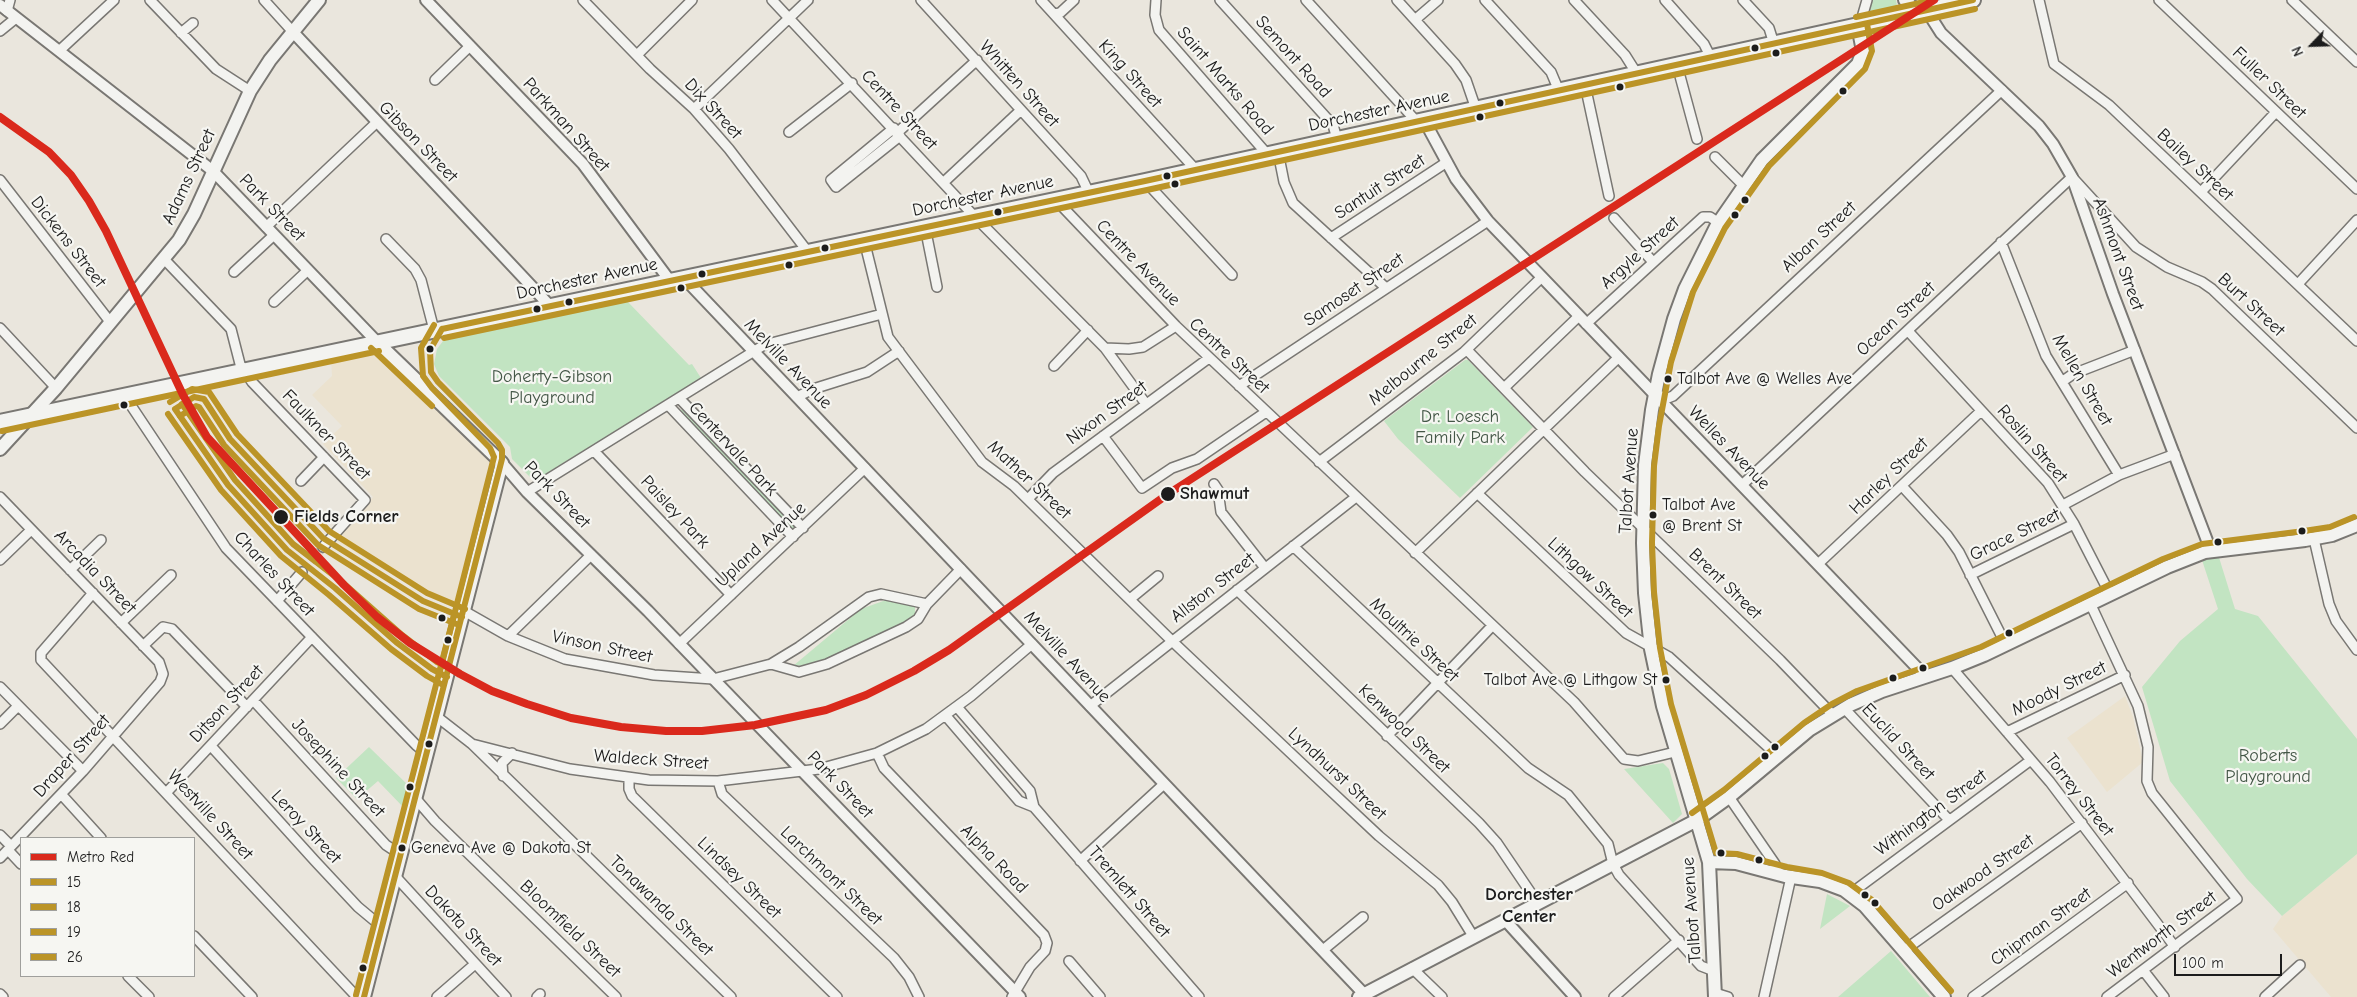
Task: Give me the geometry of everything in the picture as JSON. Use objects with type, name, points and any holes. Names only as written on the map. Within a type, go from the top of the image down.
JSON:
[{"type":"main road","name":"Ashmont Street","points":[[1906,0],[1923,12]]},
{"type":"main road","name":"Dorchester Avenue","points":[[0,422],[1146,181],[1973,0]]},
{"type":"main road","name":"Adams Street","points":[[0,449],[111,324],[164,259],[188,226],[250,91],[293,32],[319,1]]},
{"type":"main road","name":"Talbot Avenue","points":[[1715,995],[1710,862],[1662,706],[1651,649],[1645,593],[1643,528],[1645,466],[1655,394],[1662,360],[1684,289],[1719,222],[1762,160],[1858,64],[1863,51],[1861,25]]},
{"type":"main road","name":"Park Street","points":[[377,342],[502,463]]},
{"type":"main road","points":[[364,997],[502,463]]},
{"type":"main road","points":[[1368,995],[1412,968],[1697,820],[1729,797],[1832,714],[1844,708],[1882,691],[1952,668],[2006,645],[2167,567],[2211,551],[2314,539],[2332,535],[2357,525]]},
{"type":"main road","points":[[1710,862],[1736,863],[1785,876],[1820,881],[1850,894],[1944,997]]},
{"type":"street","points":[[4,8],[10,0]]},
{"type":"street","points":[[59,51],[114,0]]},
{"type":"street","points":[[150,0],[216,69],[250,91]]},
{"type":"street","name":"Gibson Street","points":[[264,0],[376,123],[550,306]]},
{"type":"street","name":"Parkman Street","points":[[426,0],[586,168],[670,280]]},
{"type":"street","name":"Dix Street","points":[[583,0],[694,109],[728,149],[808,252]]},
{"type":"street","points":[[637,55],[692,0]]},
{"type":"street","name":"Centre Street","points":[[772,0],[852,83],[975,217],[1105,348],[1129,349],[1143,347],[1176,326],[1577,705],[1624,759],[1636,762],[1675,752]]},
{"type":"street","points":[[694,109],[808,0]]},
{"type":"street","name":"Whitten Street","points":[[920,0],[977,60],[1081,176],[1089,193]]},
{"type":"street","name":"King Street","points":[[1041,0],[1196,170]]},
{"type":"street","points":[[1054,14],[1056,9],[1065,0]]},
{"type":"street","points":[[1054,14],[1060,13],[1074,0]]},
{"type":"street","name":"Saint Marks Road","points":[[1156,0],[1155,15],[1159,30],[1272,153]]},
{"type":"street","name":"Semont Road","points":[[1220,0],[1333,125],[1337,139]]},
{"type":"street","points":[[1306,0],[1421,121]]},
{"type":"street","points":[[1397,0],[1416,19],[1466,80],[1476,109]]},
{"type":"street","points":[[1416,19],[1438,0]]},
{"type":"street","points":[[1485,0],[1551,72],[1559,91]]},
{"type":"street","points":[[1574,0],[1626,55],[1637,74]]},
{"type":"street","points":[[1665,0],[1704,44],[1711,58]]},
{"type":"street","points":[[1743,0],[1769,28],[1774,44]]},
{"type":"street","points":[[1861,25],[1867,0]]},
{"type":"street","name":"Bailey Street","points":[[2039,0],[2054,64],[2110,105],[2357,341]]},
{"type":"street","name":"Fuller Street","points":[[2159,0],[2357,188]]},
{"type":"street","points":[[2292,0],[2357,62]]},
{"type":"street","name":"Park Street","points":[[4,8],[213,171],[377,342]]},
{"type":"street","name":"Ashmont Street","points":[[1923,12],[1938,30],[2002,90],[2048,137],[2072,177],[2211,551]]},
{"type":"street","points":[[0,31],[16,18]]},
{"type":"street","points":[[181,33],[193,22]]},
{"type":"street","points":[[436,80],[470,46]]},
{"type":"street","points":[[859,163],[897,132],[977,60]]},
{"type":"street","points":[[1677,65],[1697,139]]},
{"type":"street","points":[[789,132],[852,83]]},
{"type":"street","points":[[1585,85],[1609,196]]},
{"type":"street","name":"Alban Street","points":[[1655,394],[1668,398],[1673,396],[2002,90]]},
{"type":"street","points":[[944,182],[1021,110]]},
{"type":"street","points":[[2201,192],[2276,112]]},
{"type":"street","name":"Welles Avenue","points":[[1421,121],[1464,192],[1488,221],[1926,676]]},
{"type":"street","points":[[266,227],[376,123]]},
{"type":"street","points":[[1272,153],[1293,203],[1386,288]]},
{"type":"street","points":[[1716,157],[1743,185]]},
{"type":"street","name":"Santuit Street","points":[[1331,238],[1447,162]]},
{"type":"street","name":"Ocean Street","points":[[1742,485],[2072,177]]},
{"type":"street","name":"Burt Street","points":[[2072,177],[2136,247],[2167,267],[2202,282],[2212,289],[2357,428]]},
{"type":"street","name":"Dickens Street","points":[[0,180],[111,324]]},
{"type":"street","points":[[1146,181],[1232,275]]},
{"type":"street","name":"Centre Avenue","points":[[1056,200],[1176,326]]},
{"type":"street","name":"Argyle Street","points":[[1504,388],[1653,262],[1703,217],[1710,216],[1719,222]]},
{"type":"street","points":[[1614,218],[1653,262]]},
{"type":"street","points":[[2298,284],[2357,220]]},
{"type":"street","name":"Samoset Street","points":[[1239,386],[1488,221]]},
{"type":"street","points":[[925,227],[938,287]]},
{"type":"street","points":[[234,272],[274,235]]},
{"type":"street","points":[[386,239],[415,269],[421,280],[434,330]]},
{"type":"street","name":"Mather Street","points":[[864,240],[887,334],[982,462],[1011,483],[1028,499],[1172,641]]},
{"type":"street","name":"Mellen Street","points":[[2001,242],[2046,356],[2119,475]]},
{"type":"street","points":[[164,259],[232,329],[243,370]]},
{"type":"street","points":[[274,302],[307,271]]},
{"type":"street","name":"Melville Avenue","points":[[684,278],[1164,784],[1368,995]]},
{"type":"street","name":"Melbourne Street","points":[[1319,462],[1467,350],[1542,278]]},
{"type":"street","points":[[528,492],[769,343],[882,314]]},
{"type":"street","points":[[0,328],[56,388]]},
{"type":"street","points":[[1054,366],[1088,330]]},
{"type":"street","name":"Roslin Street","points":[[1908,331],[2025,456],[2063,505],[2110,594]]},
{"type":"street","points":[[1105,348],[1146,404]]},
{"type":"street","name":"Brent Street","points":[[1467,350],[1643,528],[1786,666],[1832,714]]},
{"type":"street","points":[[2062,381],[2073,374],[2135,350]]},
{"type":"street","points":[[797,397],[809,391],[867,372],[899,351]]},
{"type":"street","points":[[1415,553],[1619,357]]},
{"type":"street","name":"Nixon Street","points":[[1028,499],[1053,473],[1209,358]]},
{"type":"street","name":"Faulkner Street","points":[[243,370],[252,382],[365,500],[323,547]]},
{"type":"street","name":"Charles Street","points":[[124,395],[224,546],[416,745],[427,754]]},
{"type":"street","name":"Centervale Park","points":[[680,399],[803,528]]},
{"type":"street","name":"Centervale Park","points":[[669,406],[793,536]]},
{"type":"street","name":"Harley Street","points":[[1818,564],[1982,411]]},
{"type":"street","points":[[1103,436],[1142,488],[1172,468],[1196,459],[1266,412]]},
{"type":"street","name":"Paisley Park","points":[[595,452],[731,595]]},
{"type":"street","points":[[2063,505],[2119,475],[2175,454]]},
{"type":"street","points":[[301,481],[324,457]]},
{"type":"street","name":"Park Street","points":[[502,463],[528,492],[680,644],[1016,996]]},
{"type":"street","name":"Upland Avenue","points":[[680,644],[865,468]]},
{"type":"street","points":[[1214,484],[1218,490],[1221,512],[1265,568]]},
{"type":"street","points":[[1902,486],[1947,535],[1959,552],[2006,645]]},
{"type":"street","name":"Lithgow Street","points":[[1477,493],[1626,633],[1651,649],[1669,657],[1778,756]]},
{"type":"street","name":"Arcadia Street","points":[[0,497],[144,646],[160,664],[163,672]]},
{"type":"street","name":"Allston Street","points":[[1090,706],[1356,497]]},
{"type":"street","name":"Grace Street","points":[[1970,575],[2074,524]]},
{"type":"street","points":[[0,560],[32,530]]},
{"type":"street","points":[[2314,539],[2329,604],[2340,627],[2357,650]]},
{"type":"street","points":[[70,570],[101,540]]},
{"type":"street","name":"Moultrie Street","points":[[1292,546],[1528,768],[1568,795],[1608,844],[1613,864],[1619,875],[1701,966],[1714,971]]},
{"type":"street","points":[[508,636],[591,555]]},
{"type":"street","points":[[771,664],[799,672],[826,664],[906,627],[918,619],[927,604],[961,569]]},
{"type":"street","points":[[277,601],[302,572]]},
{"type":"street","points":[[121,623],[171,574]]},
{"type":"street","points":[[1130,599],[1158,576]]},
{"type":"street","name":"Kenwood Street","points":[[1236,590],[1492,837],[1537,902]]},
{"type":"street","name":"Westville Street","points":[[93,594],[40,656],[357,997]]},
{"type":"street","points":[[771,664],[799,647],[869,597],[881,594],[927,604]]},
{"type":"street","points":[[2090,603],[2125,675]]},
{"type":"street","name":"Vinson Street","points":[[464,612],[508,636],[540,650],[598,666],[654,675],[713,679],[771,664]]},
{"type":"street","points":[[1387,736],[1492,626]]},
{"type":"street","name":"Josephine Street","points":[[144,646],[163,627],[172,628],[250,704],[386,845],[401,855]]},
{"type":"street","name":"Ditson Street","points":[[167,792],[312,638]]},
{"type":"street","name":"Lyndhurst Street","points":[[1172,641],[1379,836],[1438,885],[1452,902],[1473,936]]},
{"type":"street","name":"Waldeck Street","points":[[472,744],[570,768],[629,778],[679,782],[718,781],[838,765],[877,753],[911,738],[946,716],[1032,644]]},
{"type":"street","name":"Torrey Street","points":[[1952,668],[2082,823],[2175,947]]},
{"type":"street","name":"Draper Street","points":[[20,837],[83,771],[160,682],[163,672]]},
{"type":"street","name":"Moody Street","points":[[2007,732],[2125,675]]},
{"type":"street","name":"Wentworth Street","points":[[2107,997],[2237,899],[2160,806],[2147,781],[2148,747],[2144,723],[2125,675]]},
{"type":"street","points":[[0,687],[83,771]]},
{"type":"street","points":[[0,724],[18,706]]},
{"type":"street","name":"Tremlett Street","points":[[957,707],[1032,793],[1034,807],[1199,997]]},
{"type":"street","name":"Euclid Street","points":[[1844,708],[1949,820]]},
{"type":"street","name":"Tonawanda Street","points":[[436,716],[472,744],[502,776],[731,997]]},
{"type":"street","name":"Tremlett Street","points":[[946,716],[1021,803],[1034,807]]},
{"type":"street","name":"Leroy Street","points":[[211,746],[358,907],[382,927]]},
{"type":"street","points":[[502,776],[502,763],[512,753]]},
{"type":"street","name":"Alpha Road","points":[[877,753],[884,768],[1044,935],[1047,943],[1045,951],[1030,967],[1016,996]]},
{"type":"street","points":[[991,769],[1003,759]]},
{"type":"street","name":"Withington Street","points":[[1850,894],[2031,760]]},
{"type":"street","name":"Lindsey Street","points":[[629,778],[629,789],[632,796],[837,997]]},
{"type":"street","name":"Larchmont Street","points":[[718,781],[722,794],[894,958],[909,978],[919,997]]},
{"type":"street","points":[[1080,861],[1164,784]]},
{"type":"street","points":[[61,794],[100,837]]},
{"type":"street","points":[[1729,797],[1785,876],[1764,997]]},
{"type":"street","name":"Bloomfield Street","points":[[416,799],[435,821],[616,997]]},
{"type":"street","name":"Oakwood Street","points":[[1903,951],[2082,823]]},
{"type":"street","points":[[0,835],[20,863]]},
{"type":"street","name":"Draper Street","points":[[0,858],[20,837]]},
{"type":"street","name":"Dakota Street","points":[[396,877],[506,997]]},
{"type":"street","name":"Chipman Street","points":[[1974,997],[2128,883]]},
{"type":"street","points":[[1323,950],[1363,917]]},
{"type":"street","points":[[1505,920],[1575,997]]},
{"type":"street","points":[[195,937],[252,997]]},
{"type":"street","points":[[1614,997],[1679,940]]},
{"type":"street","points":[[1069,962],[1100,997]]},
{"type":"street","points":[[437,997],[475,964]]},
{"type":"street","points":[[2265,997],[2300,965]]},
{"type":"street","points":[[1412,968],[1442,997]]},
{"type":"street","points":[[2143,970],[2164,997]]},
{"type":"street","points":[[129,977],[149,997]]},
{"type":"street","points":[[0,994],[3,997]]},
{"type":"street","points":[[1715,995],[1728,997]]},
{"type":"shaded area","points":[[377,351],[494,466],[455,606],[428,597],[335,540],[373,497],[323,444],[342,426],[312,395],[332,376],[331,359]]},
{"type":"shaded area","points":[[2125,696],[2133,717],[2143,762],[2107,792],[2067,738]]},
{"type":"shaded area","points":[[2357,854],[2357,997],[2331,997],[2273,929],[2282,916]]},
{"type":"green space","points":[[1869,0],[1896,0],[1897,6],[1892,11],[1869,16],[1867,10]]},
{"type":"green space","name":"Doherty-Gibson Playground","points":[[626,300],[689,365],[692,364],[701,378],[534,481],[512,459],[510,447],[439,376],[434,364],[437,349],[443,341],[454,336]]},
{"type":"green space","name":"Dr. Loesch Family Park","points":[[1465,360],[1468,360],[1533,427],[1460,498],[1398,439],[1384,421]]},
{"type":"green space","points":[[685,409],[796,526],[795,529],[792,530],[680,413],[680,410]]},
{"type":"green space","name":"Roberts Playground","points":[[2217,551],[2235,609],[2258,616],[2357,739],[2357,854],[2282,916],[2247,879],[2170,781],[2142,687],[2180,641],[2218,609],[2201,557]]},
{"type":"green space","points":[[886,600],[915,605],[915,616],[863,644],[812,665],[793,666],[861,609]]},
{"type":"green space","points":[[369,747],[410,787],[405,809],[378,781],[357,799],[336,778]]},
{"type":"green space","points":[[1663,763],[1669,769],[1682,814],[1673,823],[1624,769]]},
{"type":"green space","points":[[1827,894],[1850,906],[1820,929]]},
{"type":"green space","points":[[1891,951],[1930,997],[1838,997]]},
{"type":"tunnel","points":[[302,572],[323,547]]},
{"type":"metro line","name":"Red","points":[[0,117],[49,152],[71,175],[89,201],[106,231],[183,395],[207,437],[344,585],[377,617],[410,643],[460,674],[492,691],[527,704],[571,718],[621,727],[666,731],[702,731],[755,725],[826,710],[866,695],[914,671],[949,650],[1168,494],[1934,0]]},
{"type":"transit line","name":"26","points":[[1856,17],[1933,0]]},
{"type":"transit line","name":"15","points":[[442,329],[1145,181],[1973,0]]},
{"type":"transit line","name":"18","points":[[444,338],[1147,190],[1975,9]]},
{"type":"transit line","name":"26","points":[[1867,24],[1872,51],[1865,69],[1769,166],[1725,228],[1693,292],[1671,362],[1659,426],[1654,466],[1652,543],[1654,592],[1660,648],[1671,704],[1716,853],[1737,854],[1787,867],[1822,873],[1849,883],[1872,900],[1951,991]]},
{"type":"transit line","name":"18","points":[[434,325],[421,348],[423,376],[432,388],[490,448],[494,457],[439,675]]},
{"type":"transit line","name":"15","points":[[364,997],[502,459],[502,450],[498,443],[438,382],[431,372],[430,350],[442,329]]},
{"type":"transit line","name":"18","points":[[371,348],[432,406]]},
{"type":"transit line","name":"18","points":[[2,431],[379,351]]},
{"type":"transit line","name":"19","points":[[170,402],[192,389],[209,392],[237,434],[329,531],[427,593],[465,609]]},
{"type":"transit line","name":"15","points":[[175,409],[194,397],[204,399],[230,439],[323,538],[423,601],[462,617]]},
{"type":"transit line","name":"19","points":[[182,404],[235,480],[293,544],[341,581],[402,635],[437,662],[451,669]]},
{"type":"transit line","name":"18","points":[[180,416],[196,406],[199,407],[224,445],[318,545],[419,609],[459,625]]},
{"type":"transit line","name":"15","points":[[175,409],[228,485],[287,550],[335,588],[396,642],[432,669],[447,677]]},
{"type":"transit line","name":"18","points":[[168,414],[221,490],[281,556],[391,649],[427,676],[443,685]]},
{"type":"transit line","name":"26","points":[[1692,813],[1724,790],[1804,723],[1832,704],[1857,691],[1981,647],[2163,559],[2202,544],[2330,527],[2354,517]]},
{"type":"transit line","name":"19","points":[[356,995],[454,615]]},
{"type":"place","name":"Talbot Ave @ Welles Ave","points":[[1668,379]]},
{"type":"place","name":"Shawmut","points":[[1168,494]]},
{"type":"place","name":"Talbot Ave @ Brent St","points":[[1653,515]]},
{"type":"place","name":"Fields Corner","points":[[281,517]]},
{"type":"place","name":"Talbot Ave @ Lithgow St","points":[[1666,680]]},
{"type":"place","name":"Geneva Ave @ Dakota St","points":[[402,848]]},
{"type":"district","name":"Dorchester Center","points":[[1529,906]]}]
